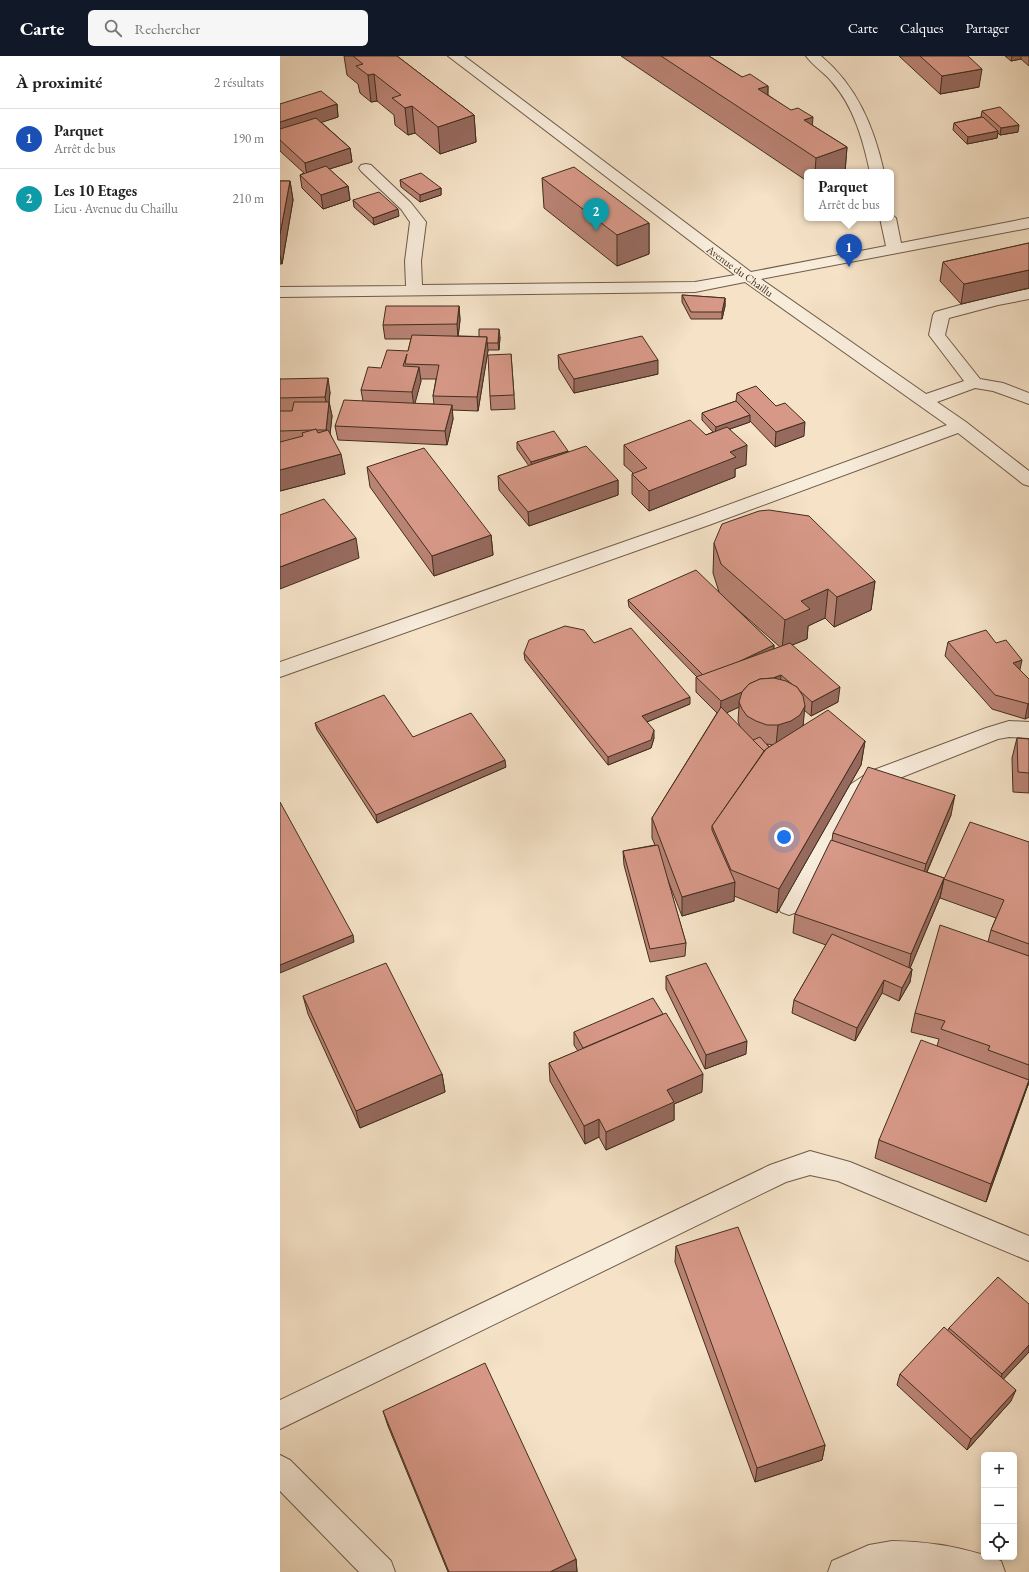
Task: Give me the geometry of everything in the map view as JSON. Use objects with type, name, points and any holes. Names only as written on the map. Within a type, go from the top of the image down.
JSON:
[{"type":"street","name":"Avenue du Chaillu","points":[[455,56],[748,277],[960,426],[1029,480]]},
{"type":"street","points":[[814,56],[842,84],[859,113],[877,169]]},
{"type":"street","points":[[366,168],[406,206],[418,222],[413,261],[414,290]]},
{"type":"street","points":[[889,221],[894,249]]},
{"type":"street","points":[[280,292],[695,287],[1029,223]]},
{"type":"street","points":[[974,384],[937,335],[941,315],[996,300],[1029,294]]},
{"type":"street","points":[[923,401],[974,384],[997,387],[1029,400]]},
{"type":"street","points":[[280,670],[702,521],[960,426]]},
{"type":"street","points":[[789,906],[842,812],[856,792],[879,777],[993,733],[1010,729],[1029,730]]},
{"type":"street","points":[[280,1415],[780,1173],[810,1163],[841,1170],[1029,1249]]},
{"type":"street","points":[[280,1470],[380,1572]]},
{"type":"street","points":[[843,1572],[876,1559],[918,1557],[969,1566],[990,1572]]},
{"type":"building","points":[[353,56],[397,56],[474,115],[438,127],[412,106],[405,108],[392,98],[401,95],[374,74],[368,75],[356,66],[363,64]]},
{"type":"building","points":[[661,56],[709,56],[742,77],[750,74],[768,86],[758,89],[791,110],[798,108],[813,117],[804,120],[847,147],[816,158]]},
{"type":"building","points":[[920,56],[968,56],[982,69],[942,76]]},
{"type":"building","points":[[321,91],[337,104],[280,122],[280,104]]},
{"type":"building","points":[[1000,107],[1019,125],[1001,128],[982,111]]},
{"type":"building","points":[[983,117],[998,131],[968,137],[954,123]]},
{"type":"building","points":[[316,118],[350,148],[305,163],[280,140],[280,129]]},
{"type":"building","points":[[326,166],[348,186],[321,195],[300,175]]},
{"type":"building","points":[[574,167],[649,223],[617,235],[542,178]]},
{"type":"building","points":[[421,173],[441,188],[420,195],[400,180]]},
{"type":"building","points":[[280,181],[290,181],[280,234]]},
{"type":"building","points":[[379,192],[398,209],[373,218],[353,200]]},
{"type":"building","points":[[1029,243],[1029,270],[964,284],[943,262]]},
{"type":"building","points":[[682,295],[725,298],[722,312],[691,312]]},
{"type":"building","points":[[386,306],[459,306],[457,324],[383,325]]},
{"type":"building","points":[[479,329],[499,329],[498,343],[487,343],[487,337],[479,337]]},
{"type":"building","points":[[412,335],[487,337],[477,397],[433,396],[439,365],[405,364],[407,354],[403,366],[419,367],[412,392],[361,390],[368,367],[381,368],[387,350],[408,351]]},
{"type":"building","points":[[642,336],[658,360],[574,379],[558,355]]},
{"type":"building","points":[[511,354],[514,395],[490,396],[488,355]]},
{"type":"building","points":[[328,378],[325,397],[280,398],[280,379]]},
{"type":"building","points":[[756,386],[776,406],[785,403],[805,422],[776,432],[737,393]]},
{"type":"building","points":[[344,400],[452,405],[445,431],[335,426]]},
{"type":"building","points":[[736,401],[750,415],[716,427],[702,413]]},
{"type":"building","points":[[294,402],[329,402],[326,430],[316,429],[280,431],[280,411],[292,411]]},
{"type":"building","points":[[690,420],[706,435],[727,427],[747,445],[730,452],[736,457],[649,491],[632,474],[647,468],[624,445]]},
{"type":"building","points":[[316,429],[318,433],[328,430],[341,454],[280,470],[280,442],[303,436],[302,433]]},
{"type":"building","points":[[554,431],[568,451],[531,462],[517,442]]},
{"type":"building","points":[[586,446],[618,480],[528,512],[498,476]]},
{"type":"building","points":[[424,448],[491,535],[432,556],[367,467]]},
{"type":"building","points":[[324,499],[356,538],[280,567],[280,515]]},
{"type":"building","points":[[769,510],[809,516],[875,581],[837,597],[828,589],[801,601],[810,609],[785,620],[721,564],[714,543],[722,524],[759,511]]},
{"type":"building","points":[[696,570],[774,645],[736,663],[703,675],[628,600]]},
{"type":"building","points":[[565,626],[584,630],[594,643],[631,628],[690,697],[642,716],[654,730],[651,740],[608,757],[524,653],[529,640]]},
{"type":"building","points":[[986,630],[996,643],[1006,640],[1022,660],[1013,663],[1029,679],[1029,704],[995,695],[948,642]]},
{"type":"building","points":[[790,643],[840,687],[812,702],[797,687],[781,675],[773,678],[760,679],[749,684],[742,692],[721,701],[696,677]]},
{"type":"building","points":[[774,678],[786,681],[797,687],[803,696],[805,706],[800,715],[791,721],[778,725],[767,725],[747,716],[739,702],[742,692],[749,684],[760,679]]},
{"type":"building","points":[[384,695],[413,737],[471,713],[505,760],[376,815],[315,723]]},
{"type":"building","points":[[721,707],[764,751],[712,826],[712,830],[735,882],[682,897],[652,818]]},
{"type":"building","points":[[828,710],[865,741],[779,889],[731,870],[712,826],[766,749]]},
{"type":"building","points":[[760,737],[769,747],[764,751],[753,740]]},
{"type":"building","points":[[1017,738],[1029,739],[1029,773],[1018,772]]},
{"type":"building","points":[[868,767],[955,795],[926,864],[833,833]]},
{"type":"building","points":[[280,802],[353,935],[280,965]]},
{"type":"building","points":[[970,822],[1029,842],[1029,944],[991,930],[1004,900],[944,879]]},
{"type":"building","points":[[831,840],[944,878],[911,954],[795,914]]},
{"type":"building","points":[[658,845],[686,943],[650,949],[623,851]]},
{"type":"building","points":[[940,925],[1029,956],[1029,1065],[988,1050],[990,1046],[941,1029],[945,1021],[915,1013]]},
{"type":"building","points":[[832,934],[912,969],[902,988],[884,980],[857,1028],[794,1000]]},
{"type":"building","points":[[386,963],[442,1074],[356,1111],[303,996]]},
{"type":"building","points":[[706,963],[747,1041],[706,1055],[666,976]]},
{"type":"building","points":[[653,998],[663,1014],[583,1048],[574,1032]]},
{"type":"building","points":[[666,1013],[703,1074],[667,1090],[674,1102],[606,1132],[599,1119],[584,1126],[549,1063]]},
{"type":"building","points":[[921,1040],[1029,1080],[991,1184],[879,1140]]},
{"type":"building","points":[[738,1227],[825,1445],[757,1468],[676,1246]]},
{"type":"building","points":[[998,1277],[1029,1304],[1029,1345],[1002,1374],[949,1328]]},
{"type":"building","points":[[944,1327],[1016,1390],[971,1439],[900,1374]]},
{"type":"building","points":[[485,1363],[576,1559],[550,1572],[449,1572],[383,1411]]},
{"type":"place","name":"Les 10 Etages","points":[[596,231]]},
{"type":"place","name":"Parquet","points":[[849,267]]}]
